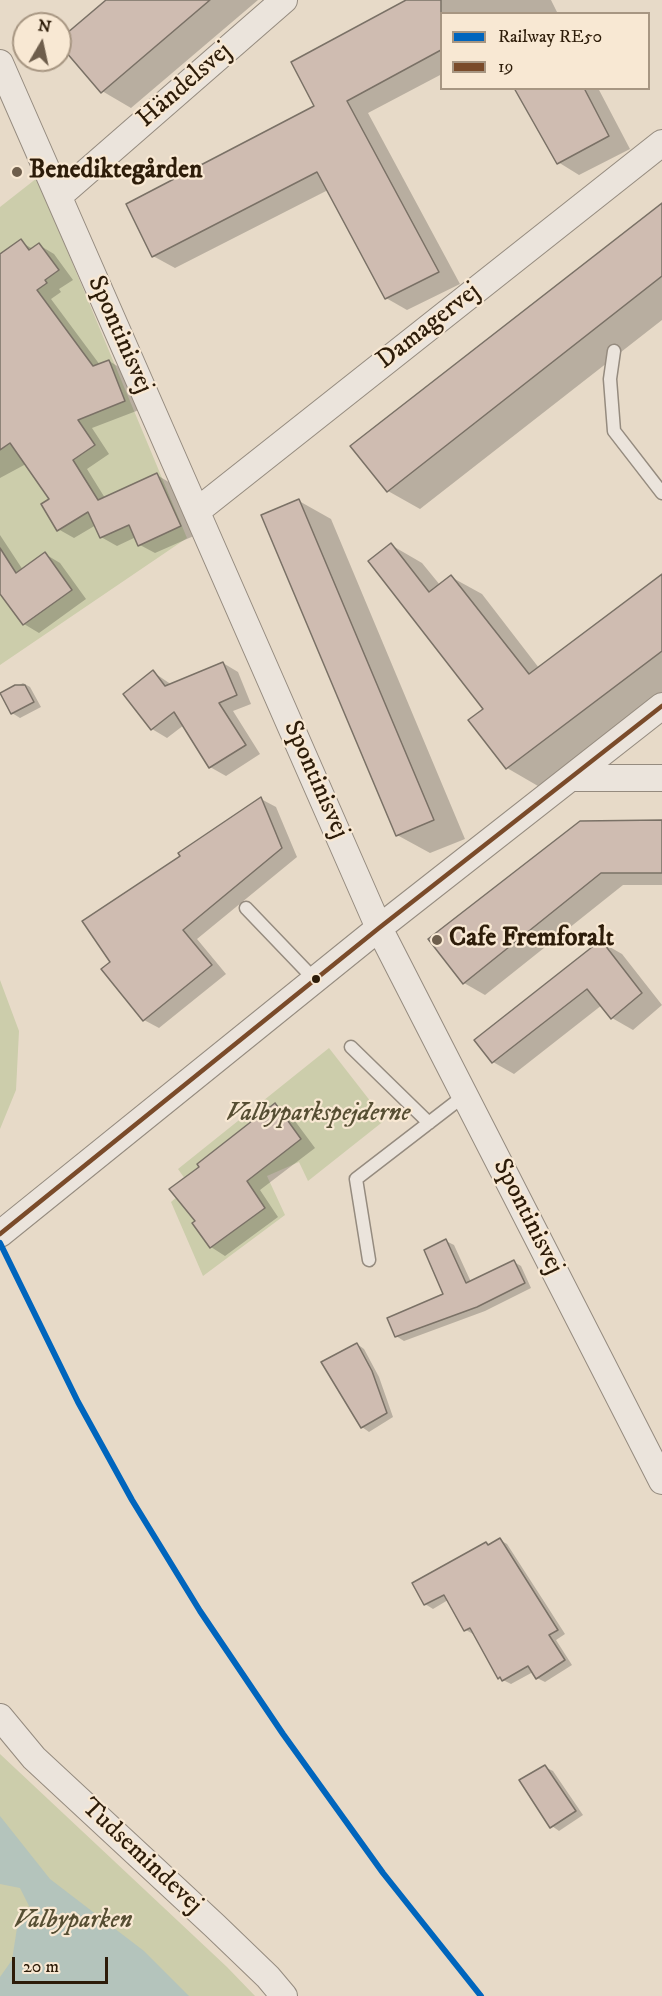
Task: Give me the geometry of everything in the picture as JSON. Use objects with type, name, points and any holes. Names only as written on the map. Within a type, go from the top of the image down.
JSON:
[{"type":"street","name":"Händelsvej","points":[[58,196],[284,0]]},
{"type":"street","name":"Spontinisvej","points":[[0,63],[380,928],[662,1481]]},
{"type":"street","name":"Damagervej","points":[[197,511],[662,143]]},
{"type":"street","points":[[0,1234],[380,928],[662,706]]},
{"type":"street","points":[[571,778],[662,777]]},
{"type":"street","name":"Tudsemindevej","points":[[0,1717],[34,1758],[215,1926],[268,1977],[284,1996]]},
{"type":"lane","points":[[614,351],[610,379],[614,430],[662,493]]},
{"type":"lane","points":[[246,908],[315,980]]},
{"type":"lane","points":[[351,1047],[429,1123]]},
{"type":"lane","points":[[369,1260],[356,1179],[465,1095]]},
{"type":"green space","points":[[37,178],[187,538],[0,665],[0,207]]},
{"type":"green space","points":[[0,980],[19,1031],[16,1090],[0,1129]]},
{"type":"green space","name":"Valbyparkspejderne","points":[[329,1048],[385,1120],[308,1181],[299,1162],[267,1176],[285,1215],[203,1276],[171,1202],[190,1186],[178,1169]]},
{"type":"green space","name":"Valbyparken","points":[[0,1754],[227,1967],[255,1996],[0,1996]]},
{"type":"shaded area","points":[[0,1816],[50,1879],[144,1951],[189,1996],[0,1996],[0,1977],[12,1960],[17,1928],[30,1908],[20,1888],[0,1884]]},
{"type":"building","points":[[106,0],[210,0],[101,93],[72,59],[72,29]]},
{"type":"building","points":[[406,0],[441,0],[440,51],[347,101],[439,272],[385,299],[317,172],[152,257],[126,204],[314,106],[291,62]]},
{"type":"building","points":[[515,90],[585,90],[609,136],[557,164]]},
{"type":"building","points":[[662,203],[662,276],[387,492],[350,446]]},
{"type":"building","points":[[21,239],[29,250],[39,243],[59,270],[45,280],[47,283],[37,290],[93,366],[109,360],[125,401],[78,420],[95,445],[73,460],[98,500],[157,473],[181,526],[138,546],[129,525],[100,538],[88,512],[57,531],[41,504],[49,499],[10,443],[0,450],[0,254]]},
{"type":"building","points":[[299,499],[434,820],[396,836],[261,515]]},
{"type":"building","points":[[391,543],[429,592],[451,575],[529,674],[662,574],[662,651],[506,769],[468,720],[483,709],[368,561]]},
{"type":"building","points":[[0,548],[16,573],[45,552],[72,590],[23,625],[0,594]]},
{"type":"building","points":[[223,662],[237,695],[219,703],[246,745],[209,768],[174,712],[151,730],[123,694],[153,670],[165,686]]},
{"type":"building","points":[[15,685],[25,685],[34,702],[11,714],[0,693]]},
{"type":"building","points":[[261,797],[282,848],[183,930],[212,965],[143,1021],[101,969],[110,962],[82,921],[180,856],[178,853]]},
{"type":"building","points":[[662,820],[662,873],[601,873],[463,984],[428,939],[580,821]]},
{"type":"building","points":[[601,940],[642,993],[611,1019],[587,989],[492,1063],[474,1040]]},
{"type":"building","points":[[275,1103],[301,1139],[247,1181],[265,1208],[210,1248],[192,1223],[195,1221],[169,1189],[199,1167],[197,1164]]},
{"type":"building","points":[[446,1239],[466,1283],[514,1260],[525,1283],[477,1307],[395,1337],[387,1318],[443,1294],[424,1250]]},
{"type":"building","points":[[357,1343],[372,1371],[387,1413],[361,1428],[321,1362]]},
{"type":"building","points":[[500,1538],[558,1630],[549,1635],[565,1660],[536,1679],[528,1666],[502,1681],[500,1677],[498,1679],[470,1628],[464,1631],[444,1595],[424,1605],[412,1583],[486,1542],[488,1545]]},
{"type":"building","points":[[545,1765],[576,1811],[550,1828],[519,1780]]},
{"type":"rail line","name":"RE50","points":[[0,1243],[78,1402],[132,1500],[200,1611],[283,1734],[383,1873],[481,1996]]},
{"type":"transit line","name":"19","points":[[0,1234],[379,928],[662,706]]},
{"type":"place","name":"Benediktegården","points":[[17,172]]},
{"type":"place","name":"Cafe Fremforalt","points":[[437,940]]}]
